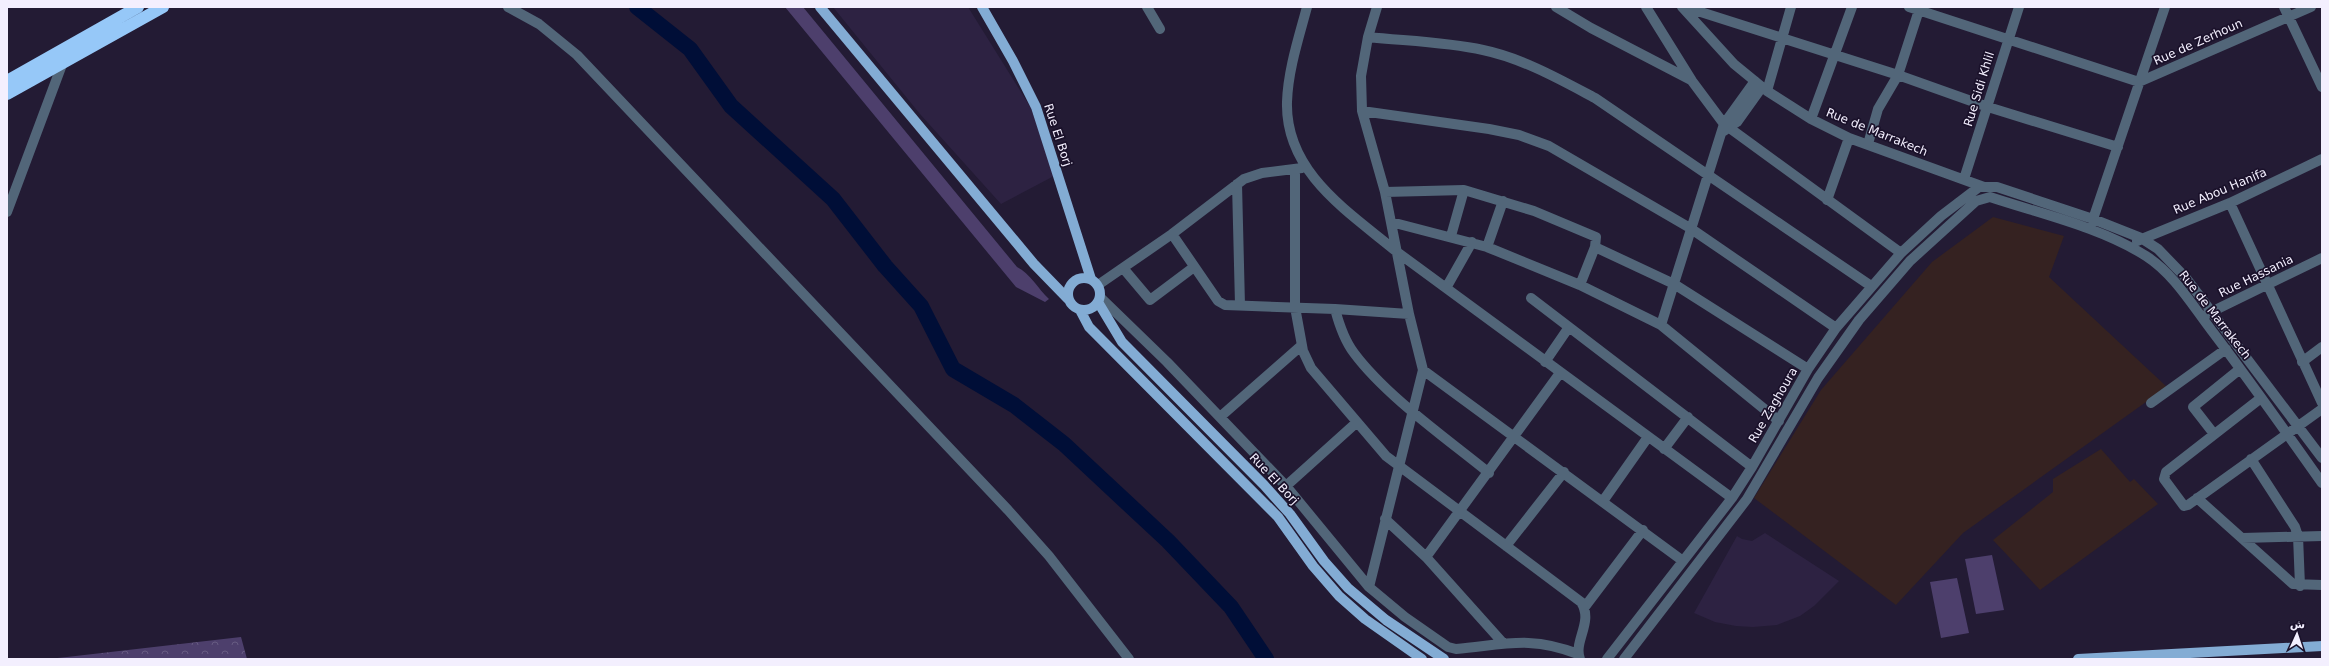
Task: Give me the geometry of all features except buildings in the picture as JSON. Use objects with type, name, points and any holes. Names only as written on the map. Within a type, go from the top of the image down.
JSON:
[{"type":"highway","points":[[7,81],[138,7]]},
{"type":"highway","points":[[7,94],[163,7]]},
{"type":"main road","points":[[820,7],[1034,264],[1068,299],[1074,308],[1080,310],[1090,309],[1099,300],[1095,282],[1086,278],[1075,280],[1068,288],[1068,299]]},
{"type":"main road","name":"Rue El Borj","points":[[982,7],[1013,61],[1036,107],[1095,282]]},
{"type":"main road","name":"Rue El Borj","points":[[1099,300],[1122,342],[1290,514],[1324,561],[1348,588],[1386,620],[1444,659]]},
{"type":"main road","name":"Rue El Borj","points":[[1080,310],[1089,326],[1278,517],[1313,566],[1339,596],[1365,619],[1422,659]]},
{"type":"main road","points":[[2078,659],[2322,646]]},
{"type":"street","points":[[508,7],[539,24],[577,55],[651,131],[1008,510],[1049,556],[1129,659]]},
{"type":"street","points":[[1147,7],[1160,28]]},
{"type":"street","points":[[1099,300],[1220,417],[1286,486],[1369,587],[1405,617],[1448,647],[1456,649],[1503,643],[1541,642],[1579,656],[1584,631],[1584,608],[1576,597],[1458,511],[1398,465],[1356,423],[1311,368],[1302,346],[1296,307],[1300,168],[1296,147],[1288,121],[1287,101],[1290,75],[1308,7]]},
{"type":"street","points":[[1369,587],[1384,519],[1423,370],[1409,314],[1385,192],[1362,111],[1361,76],[1368,37],[1377,7]]},
{"type":"street","points":[[1556,7],[1692,81]]},
{"type":"street","points":[[1646,7],[1692,81],[1725,128],[1901,253]]},
{"type":"street","points":[[1684,7],[1712,11],[1781,38],[1898,75],[1988,107],[2118,147]]},
{"type":"street","name":"Rue de Marrakech","points":[[1684,7],[1716,46],[1761,86],[1811,119],[1850,138],[1983,186],[1997,187],[2093,219],[2141,238],[2173,263],[2213,312],[2299,425],[2322,458]]},
{"type":"street","points":[[1661,325],[1690,228],[1725,128],[1761,86],[1781,38],[1791,7]]},
{"type":"street","points":[[1811,119],[1836,56],[1852,7]]},
{"type":"street","name":"Rue Sidi Khlil","points":[[1964,179],[1988,107],[2007,39],[2019,7]]},
{"type":"street","points":[[2089,230],[2165,7]]},
{"type":"street","points":[[2284,7],[2322,87]]},
{"type":"street","name":"Rue de Zerhoun","points":[[2139,82],[2311,7]]},
{"type":"street","points":[[1868,144],[1878,109],[1898,75],[1916,8],[2139,82]]},
{"type":"street","points":[[1368,37],[1484,50],[1504,56],[1566,83],[1595,98],[1871,286]]},
{"type":"street","points":[[7,212],[63,62]]},
{"type":"street","points":[[1362,111],[1489,129],[1519,135],[1548,146],[1690,228],[1836,328]]},
{"type":"street","points":[[1827,200],[1850,138]]},
{"type":"street","name":"Rue Abou Hanifa","points":[[2128,246],[2141,238],[2230,203],[2322,159]]},
{"type":"street","points":[[1095,282],[1123,268],[1172,234],[1237,184],[1253,175],[1300,168]]},
{"type":"street","points":[[1300,168],[1343,207],[1397,252],[1732,498]]},
{"type":"street","points":[[1237,184],[1240,306]]},
{"type":"street","points":[[1983,186],[1990,197]]},
{"type":"street","name":"Rue Zaghoura","points":[[1607,659],[1732,498],[1752,467],[1808,369],[1836,328],[1901,253],[1965,196],[1983,186]]},
{"type":"street","points":[[1385,192],[1464,190],[1503,201],[1596,238],[1598,240],[1580,285]]},
{"type":"street","points":[[1450,236],[1464,190]]},
{"type":"street","name":"Rue de Marrakech","points":[[1990,197],[2089,230],[2128,246],[2163,270],[2226,349],[2322,483]]},
{"type":"street","name":"Rue Zaghoura","points":[[1624,659],[1747,498],[1818,378],[1859,320],[1910,261],[1976,201],[1990,197]]},
{"type":"street","points":[[1487,246],[1503,201]]},
{"type":"street","points":[[2230,203],[2322,403]]},
{"type":"street","points":[[1391,222],[1487,246],[1580,285],[1661,325],[1779,421]]},
{"type":"street","points":[[1172,234],[1218,301],[1225,305],[1335,308],[1409,314]]},
{"type":"street","points":[[1446,288],[1472,242]]},
{"type":"street","points":[[1595,248],[1674,284],[1808,369]]},
{"type":"street","name":"Rue Hassania","points":[[2201,317],[2322,258]]},
{"type":"street","points":[[1123,268],[1150,300],[1194,267]]},
{"type":"street","points":[[1531,298],[1752,467]]},
{"type":"street","points":[[1335,308],[1341,331],[1353,353],[1373,375],[1412,411],[1489,473]]},
{"type":"street","points":[[1545,362],[1569,328]]},
{"type":"street","points":[[1220,417],[1302,346]]},
{"type":"street","points":[[2302,362],[2322,347]]},
{"type":"street","points":[[2151,403],[2226,349]]},
{"type":"street","points":[[2214,434],[2193,407],[2240,369]]},
{"type":"street","points":[[1423,370],[1643,530],[1683,561]]},
{"type":"street","points":[[1426,557],[1458,511],[1489,473],[1560,373]]},
{"type":"street","points":[[2261,398],[2164,475],[2164,478],[2184,506],[2198,498],[2322,409]]},
{"type":"street","points":[[1664,449],[1688,417]]},
{"type":"street","points":[[1286,486],[1356,423]]},
{"type":"street","points":[[1603,501],[1648,437]]},
{"type":"street","points":[[2251,459],[2293,522],[2298,536],[2300,586]]},
{"type":"street","points":[[1506,546],[1564,472]]},
{"type":"street","points":[[2198,498],[2293,584],[2300,586],[2322,585]]},
{"type":"street","points":[[1384,519],[1426,557],[1503,643]]},
{"type":"street","points":[[1584,608],[1643,530]]},
{"type":"street","points":[[2242,538],[2322,536]]},
{"type":"shaded area","points":[[833,7],[968,7],[1031,108],[1054,176],[1001,204],[920,114]]},
{"type":"shaded area","points":[[1993,217],[2064,236],[2049,277],[2167,387],[1963,533],[1896,605],[1754,498],[1821,390],[1932,262]]},
{"type":"shaded area","points":[[2101,449],[2130,482],[2134,479],[2158,504],[2040,590],[1993,540],[2053,492],[2053,479]]},
{"type":"shaded area","points":[[1765,533],[1839,581],[1814,606],[1800,616],[1777,625],[1753,627],[1736,626],[1715,622],[1694,613],[1737,536],[1742,539],[1752,541]]},
{"type":"green space","points":[[785,7],[803,7],[1017,267],[1030,277],[1049,299],[1045,302],[1016,287]]},
{"type":"green space","points":[[1992,555],[2004,610],[1976,614],[1965,559]]},
{"type":"green space","points":[[1957,578],[1969,633],[1941,638],[1930,582]]},
{"type":"green space","points":[[241,637],[247,659],[48,659],[67,657]]},
{"type":"waterway","points":[[637,7],[690,49],[731,106],[833,199],[885,266],[921,306],[953,369],[1014,405],[1064,444],[1168,541],[1231,607],[1266,659]]}]
